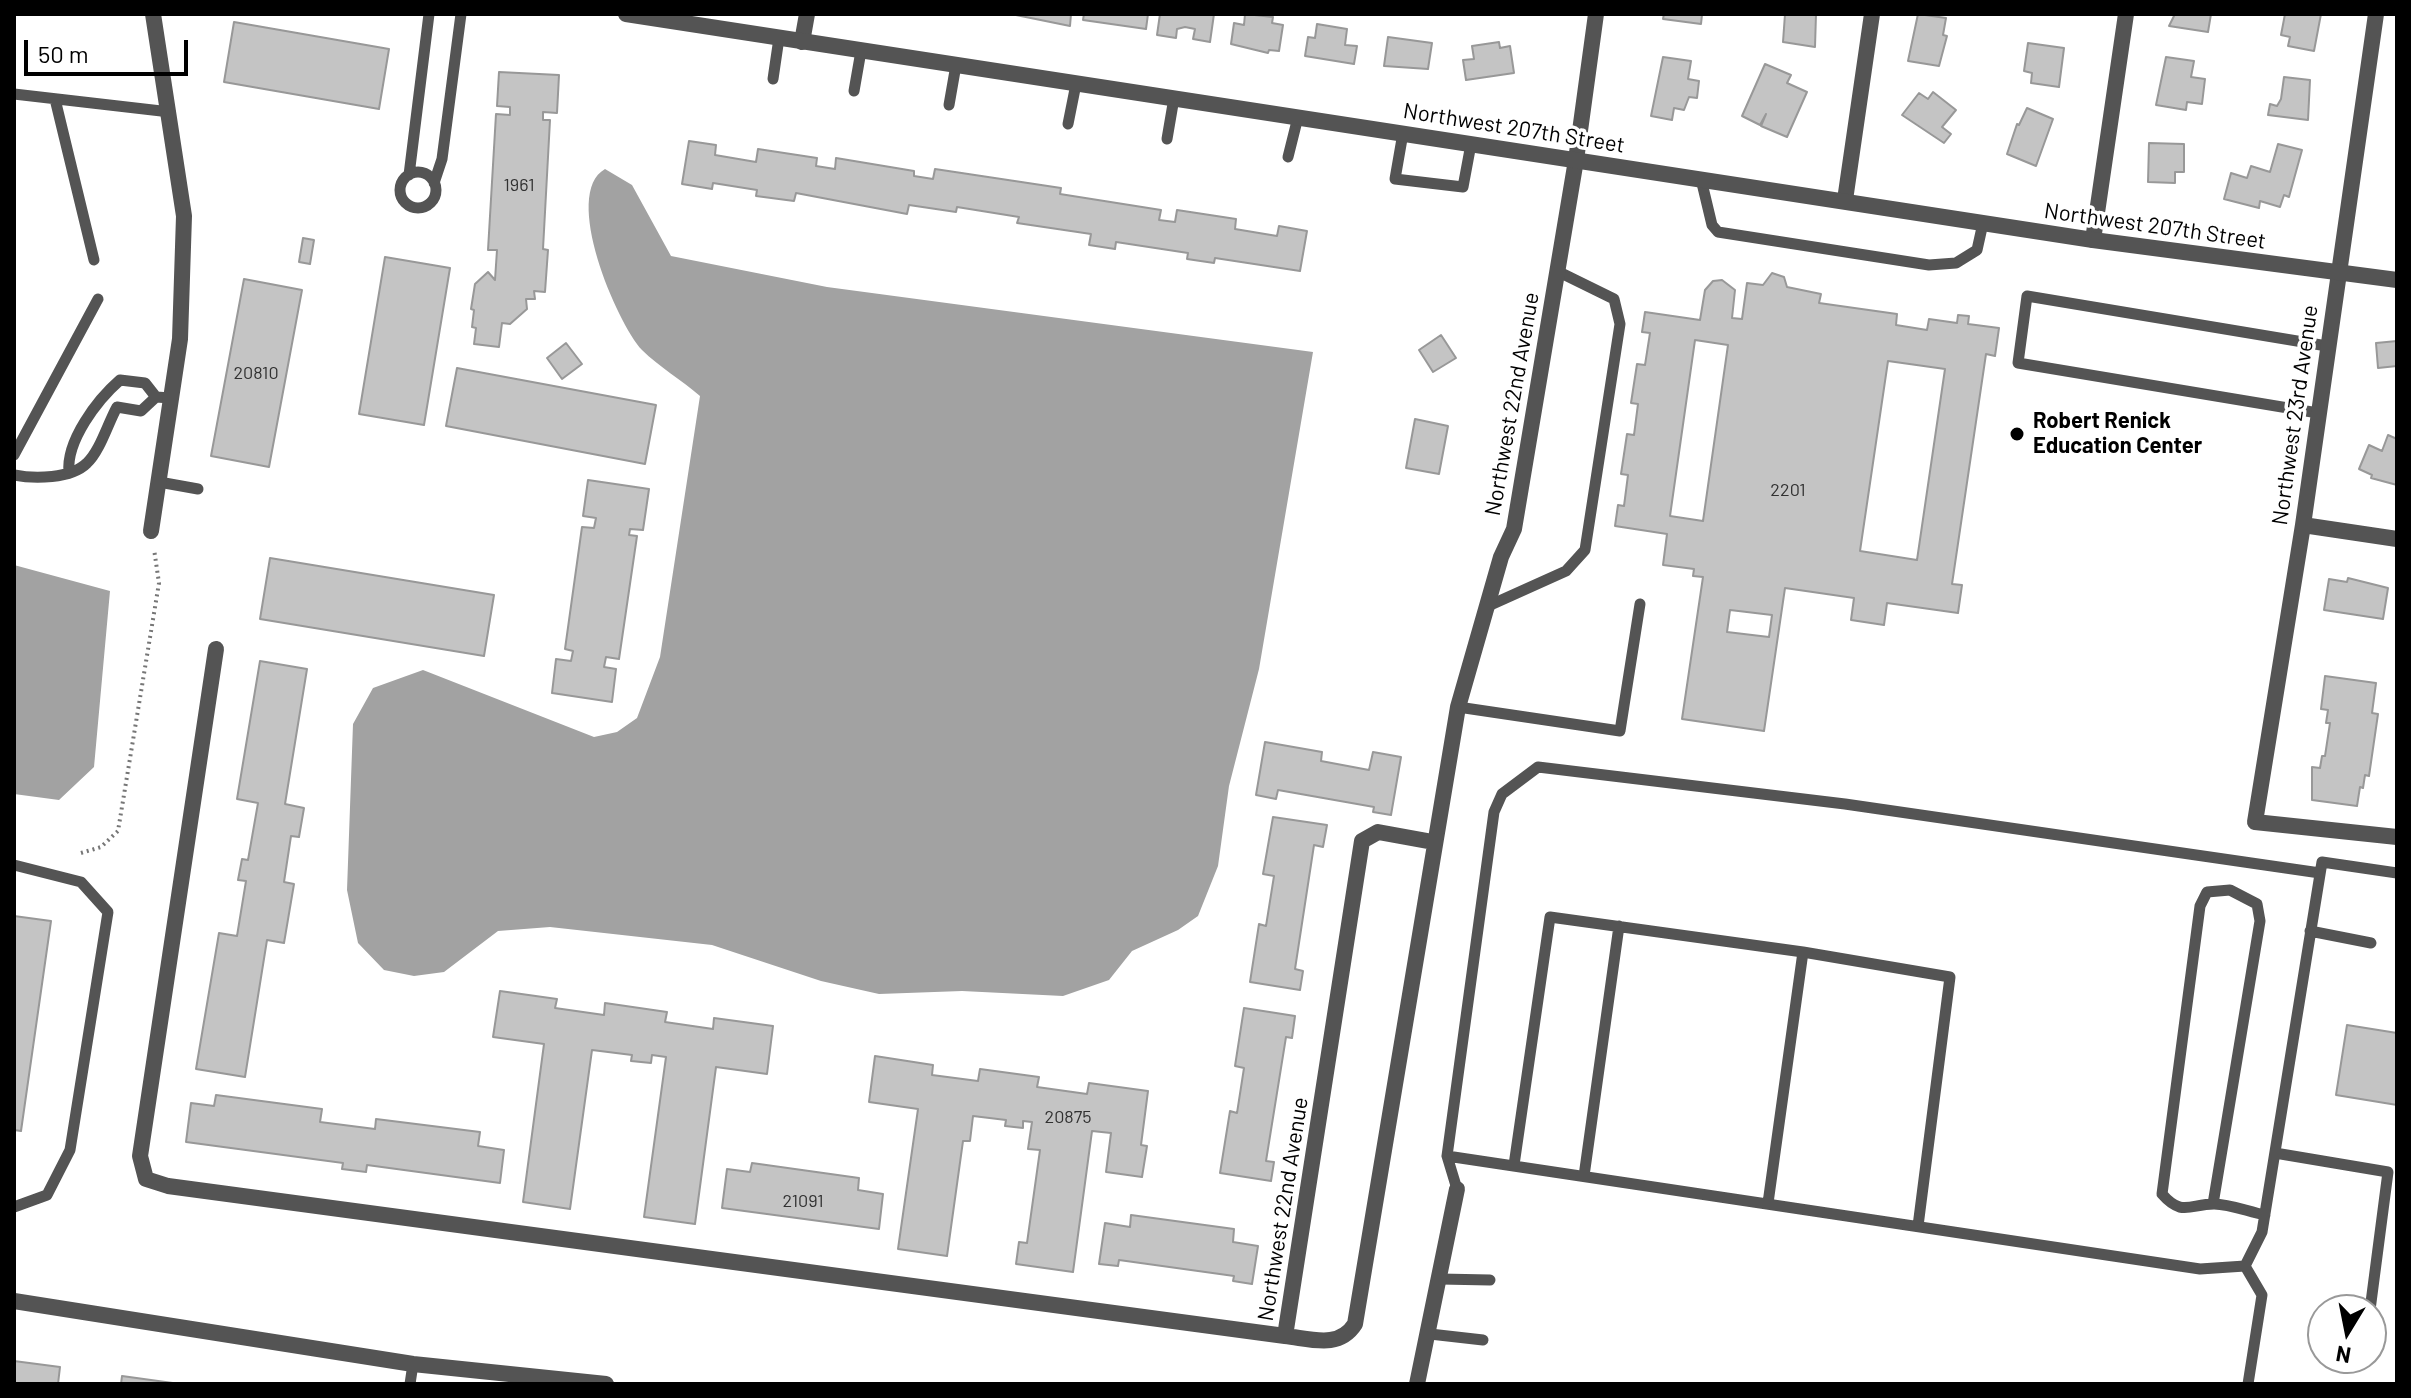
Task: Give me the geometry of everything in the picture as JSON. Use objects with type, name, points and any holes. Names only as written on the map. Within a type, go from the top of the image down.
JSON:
[{"type":"street","points":[[151,531],[159,482],[164,397],[180,339],[184,216],[153,14]]},
{"type":"street","name":"Northwest 207th Street","points":[[626,14],[2093,240],[2397,280]]},
{"type":"street","points":[[802,42],[807,14]]},
{"type":"street","name":"Northwest 22nd Avenue","points":[[1433,842],[1378,832],[1362,841],[1285,1336],[1332,1341],[1346,1337],[1355,1324],[1433,842],[1458,707],[1501,557],[1514,529],[1576,160],[1596,14]]},
{"type":"street","points":[[1845,200],[1872,14]]},
{"type":"street","points":[[2093,240],[2126,14]]},
{"type":"street","name":"Northwest 23rd Avenue","points":[[2376,14],[2303,525],[2255,822],[2397,837]]},
{"type":"street","points":[[2303,525],[2397,539]]},
{"type":"street","points":[[216,649],[140,1156],[146,1179],[168,1186],[607,1248],[1285,1336]]},
{"type":"street","points":[[1417,1384],[1430,1334],[1457,1189]]},
{"type":"street","points":[[14,1301],[413,1364],[606,1384]]},
{"type":"lane","points":[[429,14],[409,175],[400,189],[402,200],[412,207],[423,207],[432,200],[442,159],[461,14]]},
{"type":"lane","points":[[773,79],[779,38]]},
{"type":"lane","points":[[854,91],[861,51]]},
{"type":"lane","points":[[949,105],[956,65]]},
{"type":"lane","points":[[1068,124],[1076,84]]},
{"type":"lane","points":[[14,94],[170,112]]},
{"type":"lane","points":[[1167,139],[1174,98]]},
{"type":"lane","points":[[55,99],[94,260]]},
{"type":"lane","points":[[1288,157],[1298,117]]},
{"type":"lane","points":[[1403,133],[1395,179],[1463,187],[1471,144]]},
{"type":"lane","points":[[409,175],[421,173],[434,183]]},
{"type":"lane","points":[[1701,179],[1712,225],[1718,232],[1733,235],[1929,265],[1956,263],[1977,250],[1983,223]]},
{"type":"lane","points":[[1486,607],[1566,571],[1585,550],[1620,324],[1614,299],[1557,271]]},
{"type":"lane","points":[[2318,413],[2018,363],[2027,296],[2327,346]]},
{"type":"lane","points":[[14,455],[98,299]]},
{"type":"lane","points":[[69,472],[68,455],[105,393],[120,380],[145,383],[164,397],[141,411],[117,407],[105,393]]},
{"type":"lane","points":[[14,475],[32,478],[69,472],[87,463],[117,407]]},
{"type":"lane","points":[[159,482],[198,489]]},
{"type":"lane","points":[[1458,707],[1620,731],[1640,604]]},
{"type":"lane","points":[[1457,1189],[1447,1156],[1494,812],[1502,794],[1538,767],[1845,804],[2320,873]]},
{"type":"lane","points":[[2245,1266],[2262,1232],[2322,862],[2397,873]]},
{"type":"lane","points":[[14,865],[81,882],[108,912],[70,1150],[47,1195],[14,1207]]},
{"type":"lane","points":[[2213,1204],[2260,921],[2257,904],[2230,890],[2207,892],[2200,906],[2162,1194],[2168,1201],[2188,1210],[2213,1204],[2265,1215]]},
{"type":"lane","points":[[1514,1165],[1550,917],[1803,952],[1950,977],[1918,1226]]},
{"type":"lane","points":[[1584,1176],[1619,926]]},
{"type":"lane","points":[[2310,931],[2371,943]]},
{"type":"lane","points":[[1768,1203],[1803,952]]},
{"type":"lane","points":[[2275,1153],[2388,1172],[2372,1294]]},
{"type":"lane","points":[[1447,1156],[2200,1269],[2245,1266]]},
{"type":"lane","points":[[2245,1266],[2262,1295],[2248,1384]]},
{"type":"lane","points":[[1440,1279],[1490,1280]]},
{"type":"lane","points":[[1430,1334],[1483,1340]]},
{"type":"lane","points":[[410,1384],[413,1364]]},
{"type":"path","points":[[81,853],[101,847],[118,831],[159,583],[151,531]]},
{"type":"shaded area","points":[[605,169],[632,185],[671,256],[827,287],[1313,352],[1259,669],[1229,786],[1218,866],[1198,916],[1178,930],[1132,951],[1109,980],[1063,996],[962,991],[879,994],[821,981],[712,945],[550,927],[498,931],[444,972],[414,976],[384,970],[358,943],[347,890],[353,724],[373,688],[423,670],[594,737],[617,732],[637,718],[660,657],[700,396],[642,350],[619,314],[598,259],[591,230],[589,204],[593,183]]},
{"type":"shaded area","points":[[14,565],[110,591],[94,767],[59,800],[14,794]]},
{"type":"building","points":[[1011,14],[1071,14],[1070,26]]},
{"type":"building","points":[[1084,14],[1148,14],[1146,29],[1083,20]]},
{"type":"building","points":[[1160,14],[1214,14],[1210,42],[1193,39],[1195,29],[1185,27],[1177,29],[1176,38],[1157,35]]},
{"type":"building","points":[[1245,14],[1273,17],[1272,23],[1283,25],[1279,51],[1269,50],[1268,53],[1231,44],[1234,23],[1244,25]]},
{"type":"building","points":[[1664,14],[1702,15],[1701,24],[1663,19]]},
{"type":"building","points":[[1785,14],[1816,14],[1815,47],[1783,42]]},
{"type":"building","points":[[1918,14],[1946,18],[1943,35],[1947,36],[1939,66],[1908,61]]},
{"type":"building","points":[[2175,14],[2211,14],[2208,32],[2169,26]]},
{"type":"building","points":[[2285,14],[2321,14],[2314,51],[2288,46],[2290,37],[2281,35]]},
{"type":"building","points":[[234,22],[389,49],[379,109],[224,82]]},
{"type":"building","points":[[1317,24],[1347,29],[1345,45],[1357,46],[1354,64],[1305,56],[1308,37],[1315,38]]},
{"type":"building","points":[[1388,37],[1432,43],[1428,69],[1384,66]]},
{"type":"building","points":[[1499,42],[1500,48],[1510,46],[1514,73],[1466,80],[1463,60],[1474,59],[1472,46]]},
{"type":"building","points":[[2028,43],[2064,48],[2059,87],[2031,83],[2032,73],[2024,71]]},
{"type":"building","points":[[1663,57],[1691,61],[1688,79],[1699,81],[1697,98],[1689,97],[1684,110],[1674,108],[1672,120],[1651,116]]},
{"type":"building","points":[[2166,57],[2194,61],[2191,77],[2205,79],[2202,104],[2187,102],[2186,110],[2156,105]]},
{"type":"building","points":[[1765,64],[1791,75],[1787,83],[1807,92],[1787,137],[1761,126],[1766,114],[1760,125],[1742,116]]},
{"type":"building","points":[[499,72],[559,75],[557,113],[543,112],[543,120],[550,120],[543,249],[548,250],[545,292],[534,291],[535,299],[526,299],[527,309],[510,324],[502,323],[499,347],[474,344],[476,328],[472,327],[474,310],[471,309],[475,284],[488,272],[495,280],[497,250],[488,250],[496,114],[510,115],[510,107],[497,106]]},
{"type":"building","points":[[2284,77],[2310,80],[2308,120],[2268,115],[2270,104],[2277,106],[2281,99]]},
{"type":"building","points":[[1933,92],[1956,110],[1942,127],[1951,134],[1944,143],[1902,115],[1919,93],[1928,99]]},
{"type":"building","points":[[2027,108],[2053,119],[2036,166],[2007,154],[2017,124]]},
{"type":"building","points":[[689,141],[716,145],[715,155],[756,162],[758,149],[817,158],[816,166],[835,169],[836,158],[914,171],[914,176],[933,179],[935,169],[1061,188],[1060,194],[1161,210],[1159,220],[1175,222],[1177,210],[1236,219],[1235,229],[1277,236],[1279,226],[1307,231],[1300,271],[1215,258],[1214,263],[1187,259],[1188,253],[1116,242],[1115,249],[1089,245],[1091,234],[1017,223],[1019,217],[957,207],[956,212],[909,205],[907,214],[796,193],[794,201],[756,196],[757,190],[713,183],[712,189],[682,184]]},
{"type":"building","points":[[2149,143],[2184,144],[2184,172],[2175,172],[2175,183],[2148,182]]},
{"type":"building","points":[[2278,144],[2302,150],[2289,197],[2284,195],[2280,207],[2260,201],[2259,208],[2224,199],[2231,173],[2247,178],[2251,166],[2270,172]]},
{"type":"building","points":[[303,238],[314,240],[310,264],[299,262]]},
{"type":"building","points":[[385,257],[450,268],[424,425],[359,414]]},
{"type":"building","points":[[1772,273],[1784,277],[1787,287],[1821,294],[1819,303],[1897,314],[1896,325],[1927,330],[1929,319],[1957,323],[1958,315],[1969,316],[1968,324],[1999,328],[1995,356],[1986,354],[1952,584],[1962,585],[1958,613],[1887,603],[1884,625],[1851,620],[1854,598],[1785,588],[1764,731],[1682,719],[1703,577],[1693,576],[1694,569],[1663,565],[1667,534],[1615,526],[1618,505],[1624,506],[1628,475],[1621,474],[1627,434],[1634,435],[1638,404],[1631,403],[1637,364],[1645,365],[1650,333],[1642,332],[1645,312],[1700,320],[1705,290],[1713,281],[1722,280],[1735,290],[1732,318],[1742,319],[1747,283],[1763,285]],"holes":[[[1695,340],[1728,345],[1703,521],[1670,516]],[[1888,361],[1945,369],[1917,560],[1860,551]],[[1730,610],[1772,615],[1769,637],[1727,632]]]},
{"type":"building","points":[[244,279],[302,290],[269,467],[211,456]]},
{"type":"building","points":[[1441,335],[1456,358],[1433,372],[1419,350]]},
{"type":"building","points":[[2397,341],[2397,366],[2378,368],[2376,343]]},
{"type":"building","points":[[566,343],[582,364],[562,379],[547,358]]},
{"type":"building","points":[[457,368],[656,405],[645,464],[446,426]]},
{"type":"building","points":[[1415,419],[1448,426],[1439,474],[1406,468]]},
{"type":"building","points":[[2388,435],[2397,439],[2397,485],[2371,478],[2372,475],[2359,469],[2369,445],[2382,451]]},
{"type":"building","points":[[588,480],[649,489],[643,530],[630,529],[629,535],[637,536],[619,659],[606,657],[604,667],[616,669],[612,702],[552,693],[556,659],[571,661],[573,651],[565,649],[582,527],[594,528],[596,518],[583,516]]},
{"type":"building","points":[[270,558],[494,595],[484,656],[260,619]]},
{"type":"building","points":[[2348,578],[2388,588],[2383,619],[2324,610],[2329,579],[2347,582]]},
{"type":"building","points":[[260,661],[307,669],[285,804],[304,808],[299,837],[291,836],[284,882],[294,884],[284,943],[267,940],[245,1077],[196,1069],[219,933],[237,936],[246,881],[238,880],[242,859],[248,860],[258,803],[237,799]]},
{"type":"building","points":[[2325,676],[2376,683],[2372,713],[2378,714],[2369,776],[2365,775],[2363,788],[2360,787],[2357,806],[2312,800],[2312,767],[2320,768],[2322,756],[2325,756],[2330,723],[2326,723],[2328,710],[2321,709]]},
{"type":"building","points":[[1265,742],[1322,752],[1321,761],[1369,770],[1373,752],[1401,757],[1391,815],[1373,812],[1374,807],[1278,790],[1276,799],[1256,795]]},
{"type":"building","points":[[1273,817],[1327,825],[1323,847],[1314,845],[1295,969],[1303,971],[1300,990],[1250,982],[1259,924],[1266,926],[1274,876],[1263,874]]},
{"type":"building","points":[[14,916],[51,921],[21,1131],[14,1130]]},
{"type":"building","points":[[500,991],[557,999],[555,1008],[604,1015],[605,1003],[667,1012],[665,1022],[713,1029],[714,1018],[773,1026],[767,1074],[716,1067],[695,1224],[644,1217],[666,1057],[652,1055],[651,1063],[631,1061],[632,1055],[592,1050],[570,1209],[523,1202],[544,1044],[493,1037]]},
{"type":"building","points":[[1244,1008],[1295,1016],[1292,1038],[1286,1037],[1266,1161],[1274,1162],[1271,1181],[1220,1173],[1230,1111],[1237,1113],[1244,1068],[1235,1066]]},
{"type":"building","points":[[2347,1025],[2397,1033],[2397,1105],[2336,1095]]},
{"type":"building","points":[[875,1056],[933,1065],[932,1075],[978,1081],[980,1069],[1039,1077],[1037,1087],[1087,1094],[1089,1083],[1148,1091],[1141,1145],[1147,1146],[1142,1177],[1106,1172],[1111,1133],[1092,1131],[1073,1272],[1016,1264],[1019,1242],[1027,1243],[1040,1150],[1028,1149],[1032,1122],[1023,1121],[1023,1128],[1005,1126],[1006,1120],[973,1116],[970,1141],[963,1141],[947,1256],[898,1249],[918,1109],[869,1102]]},
{"type":"building","points":[[216,1095],[322,1109],[320,1122],[375,1129],[376,1119],[480,1132],[478,1146],[504,1150],[500,1183],[367,1165],[366,1172],[342,1169],[343,1163],[186,1142],[191,1103],[214,1106]]},
{"type":"building","points":[[752,1163],[859,1178],[858,1190],[883,1194],[879,1229],[722,1208],[727,1169],[750,1172]]},
{"type":"building","points":[[1131,1215],[1234,1229],[1233,1242],[1258,1246],[1252,1284],[1233,1281],[1234,1276],[1119,1260],[1118,1266],[1099,1264],[1105,1223],[1130,1227]]},
{"type":"building","points":[[14,1361],[60,1367],[58,1384],[14,1384]]},
{"type":"building","points":[[122,1376],[180,1384],[121,1384]]},
{"type":"place","name":"Robert Renick Education Center","points":[[2017,434]]}]
